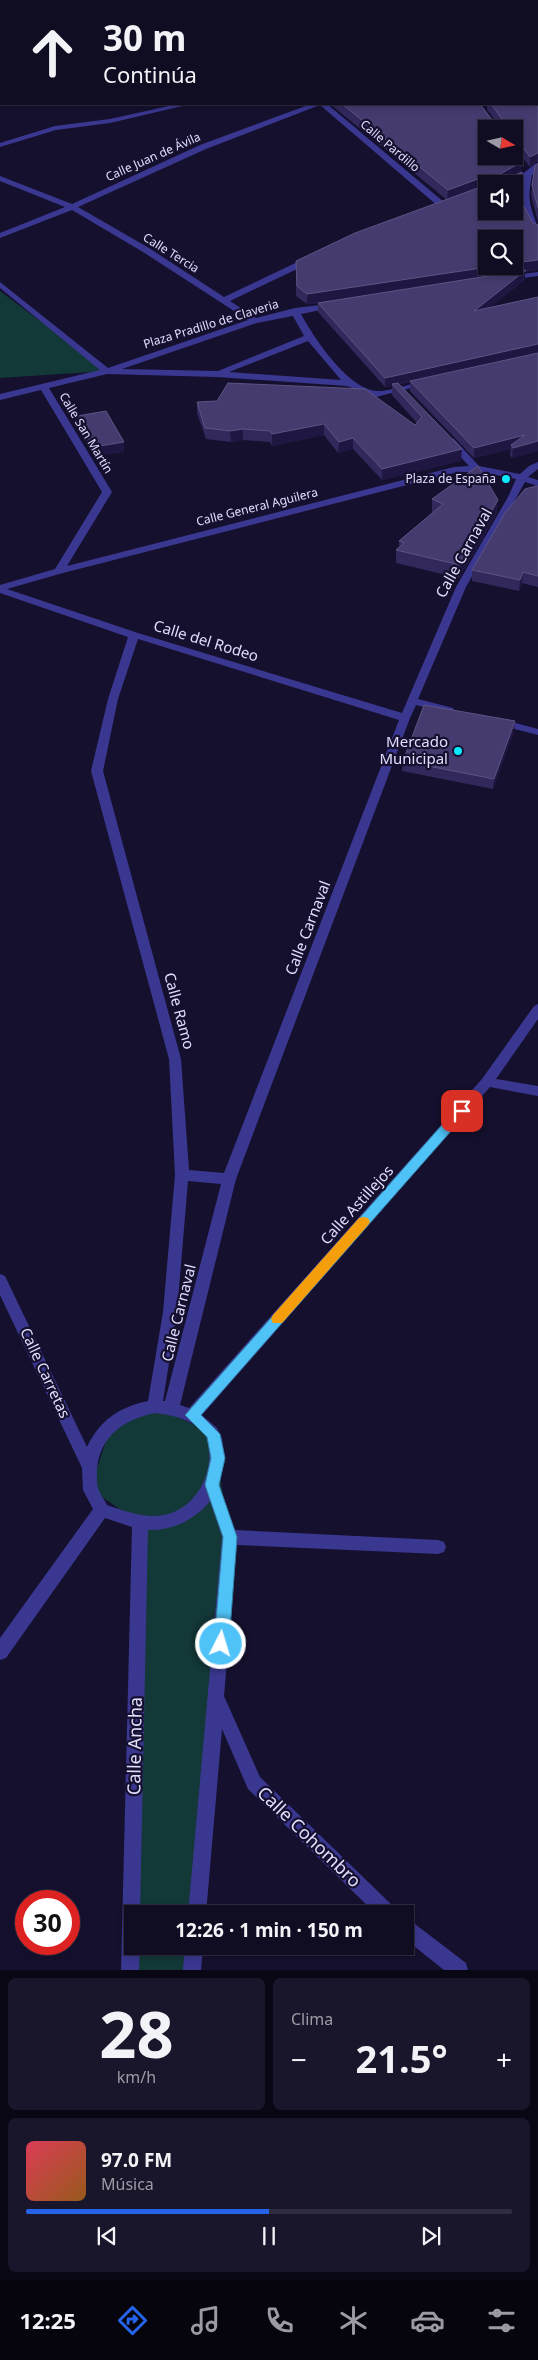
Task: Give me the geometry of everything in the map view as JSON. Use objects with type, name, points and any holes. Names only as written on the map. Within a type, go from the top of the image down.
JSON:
[{"type":"street","points":[[0,145],[55,128],[110,121],[182,105]]},
{"type":"street","name":"Calle Juan de Ávila","points":[[0,236],[72,207],[203,147],[314,105]]},
{"type":"street","name":"Calle Pardillo","points":[[324,105],[442,204]]},
{"type":"street","points":[[520,175],[538,166]]},
{"type":"street","points":[[526,171],[527,209]]},
{"type":"street","name":"Calle Tercia","points":[[0,178],[72,207],[225,300],[256,321]]},
{"type":"street","points":[[433,208],[451,202]]},
{"type":"street","points":[[523,204],[538,232]]},
{"type":"street","points":[[225,300],[324,253]]},
{"type":"street","points":[[500,279],[538,274]]},
{"type":"street","points":[[0,284],[108,370]]},
{"type":"street","points":[[295,311],[342,304]]},
{"type":"street","name":"Plaza Pradillo de Claveria","points":[[0,397],[108,370],[256,321],[295,311],[309,337],[348,383]]},
{"type":"street","name":"Plaza Pradillo de Claveria","points":[[217,374],[309,337]]},
{"type":"street","name":"Plaza Pradillo de Claveria","points":[[108,370],[217,374],[348,383]]},
{"type":"street","points":[[348,383],[376,394],[403,392],[439,379]]},
{"type":"street","name":"Calle San Martín","points":[[43,385],[107,492],[59,571]]},
{"type":"street","points":[[445,435],[475,467]]},
{"type":"street","points":[[522,477],[532,468],[538,466]]},
{"type":"street","name":"Calle General Aguilera","points":[[0,589],[59,571],[454,470],[475,467],[509,473],[538,483]]},
{"type":"street","name":"Calle Carnaval","points":[[171,1409],[229,1179],[405,718],[461,587],[513,497],[522,477]]},
{"type":"street","name":"Calle del Rodeo","points":[[0,589],[134,635],[405,718]]},
{"type":"street","name":"Calle Ramo","points":[[134,635],[113,699],[98,771],[175,1059],[182,1175],[170,1312],[155,1406]]},
{"type":"street","points":[[412,702],[460,713]]},
{"type":"street","points":[[490,720],[538,732]]},
{"type":"street","name":"Calle Astillejos","points":[[192,1415],[487,1082],[538,1009]]},
{"type":"street","points":[[487,1082],[538,1091]]},
{"type":"street","points":[[182,1175],[229,1179]]},
{"type":"street","name":"Calle Carretas","points":[[0,1280],[89,1467]]},
{"type":"street","points":[[155,1406],[192,1415],[213,1434],[218,1458],[212,1485],[196,1506],[172,1520],[140,1523],[102,1510],[90,1489],[89,1467],[96,1441],[113,1420],[137,1410],[155,1406]]},
{"type":"street","points":[[198,1905],[230,1537],[212,1485]]},
{"type":"street","points":[[0,1652],[102,1510]]},
{"type":"street","name":"Calle Ancha","points":[[130,1970],[140,1523]]},
{"type":"street","points":[[230,1537],[438,1547]]},
{"type":"street","name":"Calle Cohombro","points":[[217,1698],[254,1783],[380,1905]]},
{"type":"street","points":[[414,1934],[458,1970]]},
{"type":"street","points":[[192,1970],[193,1955]]},
{"type":"green space","points":[[0,291],[107,371],[0,378]]},
{"type":"green space","points":[[155,1406],[213,1434],[230,1537],[198,1905],[131,1905],[140,1523],[90,1489],[113,1420]]},
{"type":"green space","points":[[130,1955],[193,1955],[192,1970],[130,1970]]},
{"type":"building","points":[[343,105],[481,105],[492,120],[478,120],[478,165],[516,165],[501,175],[478,175],[478,179],[448,190]]},
{"type":"building","points":[[492,105],[538,105],[538,153],[530,157],[523,147],[523,120],[498,120],[502,119]]},
{"type":"building","points":[[538,163],[538,208],[532,185],[535,166]]},
{"type":"building","points":[[478,188],[478,220],[523,220],[523,205],[533,223],[538,225],[538,260],[523,262],[523,230],[478,230],[478,269],[307,294],[297,286],[296,261],[355,233]]},
{"type":"building","points":[[494,275],[520,275],[474,311],[538,297],[538,344],[385,378],[318,303]]},
{"type":"building","points":[[538,353],[538,441],[513,448],[511,445],[525,435],[474,448],[410,381]]},
{"type":"building","points":[[228,383],[365,389],[415,425],[422,417],[392,384],[398,383],[462,449],[382,469],[353,438],[339,442],[324,424],[272,434],[270,431],[243,429],[230,431],[205,428],[197,402],[217,401]]},
{"type":"building","points":[[106,411],[124,442],[93,447],[77,416]]},
{"type":"building","points":[[478,466],[498,500],[460,565],[396,550],[404,543],[399,541],[443,504],[432,499]]},
{"type":"building","points":[[538,486],[538,576],[523,572],[520,580],[472,570],[505,513],[525,489]]},
{"type":"building","name":"Mercado Municipal","points":[[424,705],[515,721],[494,779],[403,761]]},
{"type":"slow traffic","points":[[277,1319],[363,1222]]},
{"type":"place","name":"Plaza de España","points":[[506,479]]},
{"type":"place","name":"Mercado Municipal","points":[[458,751]]},
{"type":"route","points":[[221,1644],[230,1537],[212,1485],[218,1458],[213,1434],[192,1415],[462,1111]]}]
